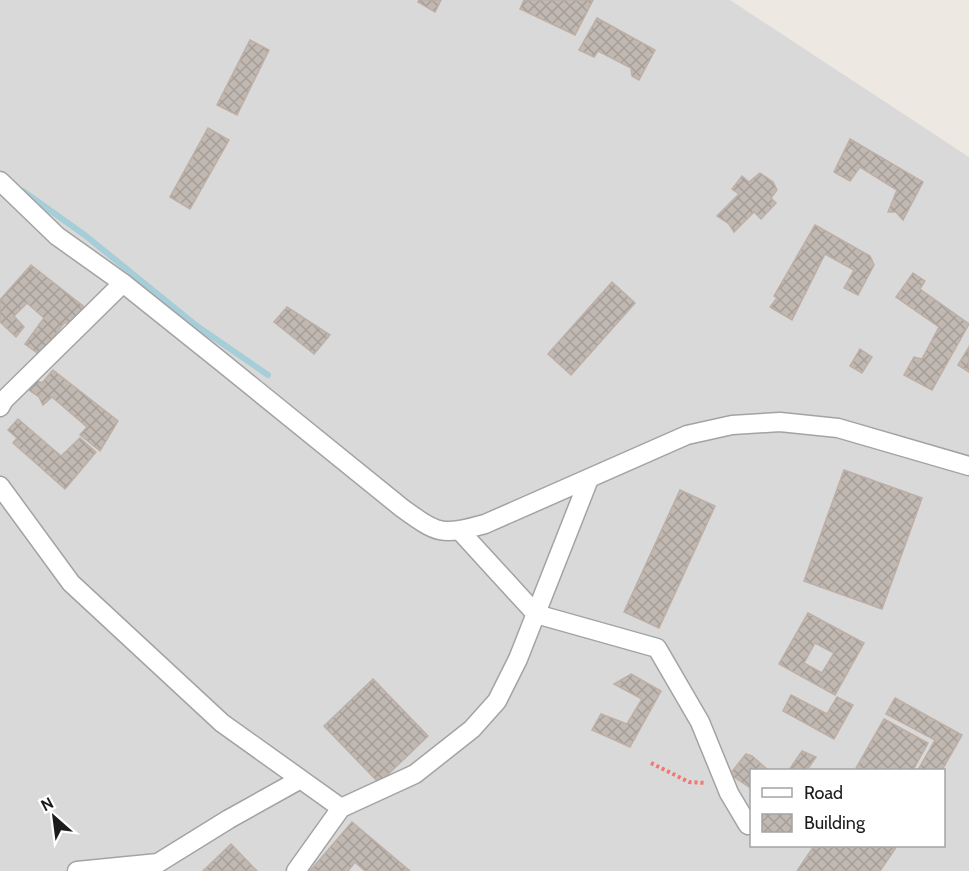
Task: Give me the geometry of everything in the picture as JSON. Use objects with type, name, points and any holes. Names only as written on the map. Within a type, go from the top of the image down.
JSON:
[{"type":"street","points":[[0,181],[57,236],[123,283],[402,508],[430,528],[460,531],[485,524],[687,435],[732,425],[780,422],[838,428],[969,466]]},
{"type":"street","points":[[0,407],[4,400],[123,283]]},
{"type":"street","points":[[296,871],[341,808],[415,774],[472,729],[497,701],[518,659],[589,478]]},
{"type":"street","points":[[0,486],[71,583],[222,723],[341,808]]},
{"type":"street","points":[[460,531],[536,614],[657,648],[700,722],[725,784],[748,825]]},
{"type":"street","points":[[77,871],[158,863],[229,819],[299,780]]},
{"type":"path","points":[[651,763],[689,782],[725,784]]},
{"type":"shaded area","points":[[0,0],[730,0],[969,157],[969,871],[0,871]]},
{"type":"building","points":[[419,0],[441,0],[435,12],[418,2]]},
{"type":"building","points":[[524,0],[593,0],[575,35],[520,9]]},
{"type":"building","points":[[597,18],[655,50],[639,80],[632,76],[631,68],[598,51],[594,57],[579,50]]},
{"type":"building","points":[[250,40],[269,50],[237,115],[217,105]]},
{"type":"building","points":[[208,128],[229,140],[190,209],[170,197]]},
{"type":"building","points":[[850,139],[923,182],[903,220],[896,212],[888,212],[897,190],[860,167],[850,181],[834,172]]},
{"type":"building","points":[[760,173],[773,182],[777,190],[771,198],[776,203],[761,219],[754,212],[734,232],[729,224],[717,216],[739,194],[732,189],[742,176],[749,182]]},
{"type":"building","points":[[815,225],[870,256],[874,265],[858,295],[844,288],[854,270],[825,254],[792,320],[770,307],[777,298],[774,296]]},
{"type":"building","points":[[31,265],[87,309],[73,323],[64,323],[40,355],[25,344],[44,318],[27,303],[14,316],[24,327],[16,337],[0,322],[0,300]]},
{"type":"building","points":[[913,273],[925,281],[920,289],[969,324],[932,390],[904,375],[914,357],[922,359],[939,327],[896,297]]},
{"type":"building","points":[[612,282],[635,303],[571,375],[548,354]]},
{"type":"building","points":[[287,307],[330,335],[314,354],[274,322]]},
{"type":"building","points":[[969,347],[969,372],[958,365]]},
{"type":"building","points":[[860,349],[872,357],[862,373],[850,366]]},
{"type":"building","points":[[53,370],[118,421],[100,451],[80,435],[87,427],[52,397],[43,405],[39,397],[29,390],[36,380],[42,383]]},
{"type":"building","points":[[18,419],[61,456],[80,438],[96,452],[65,489],[13,443],[17,438],[8,430]]},
{"type":"building","points":[[844,470],[922,498],[882,609],[804,581]]},
{"type":"building","points":[[680,490],[715,506],[659,628],[624,612]]},
{"type":"building","points":[[808,613],[864,643],[835,695],[779,664]],"holes":[[[815,643],[834,653],[822,673],[804,663]]]},
{"type":"building","points":[[631,674],[661,691],[630,747],[592,730],[601,714],[627,724],[642,699],[614,684]]},
{"type":"building","points":[[373,679],[428,736],[379,783],[324,726]]},
{"type":"building","points":[[791,695],[827,714],[837,697],[853,705],[834,739],[783,711]]},
{"type":"building","points":[[895,698],[962,735],[943,769],[919,769],[935,740],[886,714]]},
{"type":"building","points":[[884,719],[928,743],[914,769],[856,769]]},
{"type":"building","points":[[802,751],[816,757],[808,769],[790,769]]},
{"type":"building","points":[[746,754],[752,756],[767,769],[750,769],[750,788],[730,774]]},
{"type":"building","points":[[352,822],[410,871],[365,871],[355,862],[348,871],[310,871]]},
{"type":"building","points":[[231,844],[257,871],[203,871]]},
{"type":"building","points":[[813,847],[896,847],[880,871],[797,871]]},
{"type":"waterway","points":[[23,191],[86,236],[197,326],[268,375]]}]
